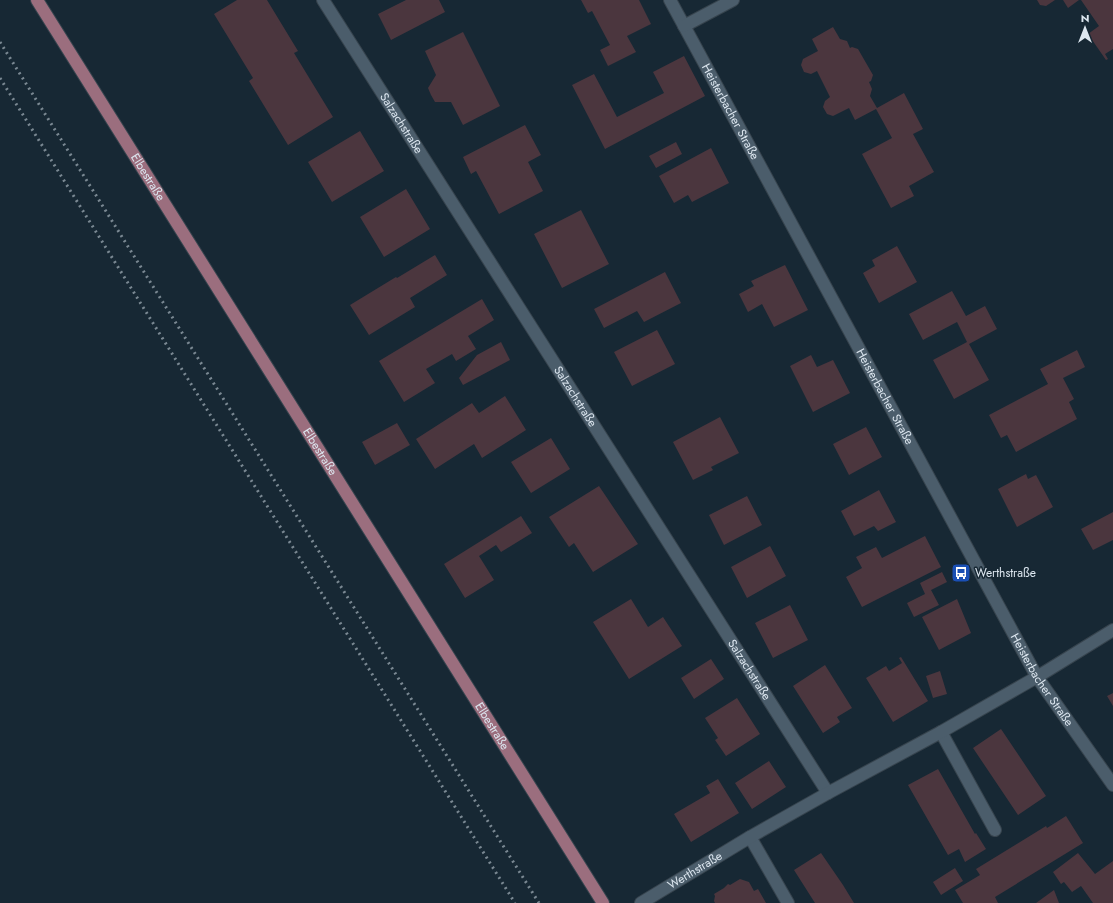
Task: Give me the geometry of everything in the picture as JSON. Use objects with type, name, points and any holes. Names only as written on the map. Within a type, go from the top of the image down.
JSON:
[{"type":"main road","name":"Elbestraße","points":[[37,0],[603,903]]},
{"type":"street","name":"Salzachstraße","points":[[323,0],[828,793]]},
{"type":"street","name":"Heisterbacher Straße","points":[[670,0],[1037,677],[1113,785]]},
{"type":"street","points":[[684,26],[733,0]]},
{"type":"street","name":"Werthstraße","points":[[641,903],[828,793],[941,732],[1037,677],[1113,630]]},
{"type":"street","points":[[941,732],[995,830]]},
{"type":"street","points":[[750,838],[788,903]]},
{"type":"building","points":[[237,0],[267,0],[298,51],[294,53],[333,117],[288,145],[249,81],[253,78],[214,14]]},
{"type":"building","points":[[406,0],[439,0],[445,12],[391,40],[378,14]]},
{"type":"building","points":[[581,0],[639,0],[651,24],[627,36],[636,52],[608,66],[600,50],[610,45],[592,11],[588,13]]},
{"type":"building","points":[[1037,0],[1055,0],[1046,6],[1040,5]]},
{"type":"building","points":[[1063,0],[1079,0],[1068,8]]},
{"type":"building","points":[[1081,0],[1113,0],[1113,49],[1105,54],[1108,59],[1106,60],[1088,34],[1099,26]]},
{"type":"building","points":[[833,27],[840,39],[847,41],[850,48],[852,47],[858,49],[873,75],[871,81],[869,82],[872,89],[870,96],[877,108],[904,93],[923,129],[913,134],[934,172],[909,186],[914,196],[891,208],[862,154],[892,138],[876,109],[855,120],[849,108],[833,116],[827,114],[823,107],[825,101],[830,97],[817,71],[811,74],[804,72],[801,65],[803,59],[818,51],[812,39]]},
{"type":"building","points":[[463,32],[500,106],[463,125],[451,102],[435,102],[431,95],[428,88],[436,75],[425,51]]},
{"type":"building","points":[[684,56],[705,96],[605,149],[572,85],[594,74],[617,117],[664,93],[653,72]]},
{"type":"building","points":[[525,125],[541,155],[528,162],[543,191],[499,214],[476,171],[471,174],[463,157]]},
{"type":"building","points":[[360,131],[384,171],[332,202],[308,162]]},
{"type":"building","points":[[676,142],[682,154],[656,168],[649,156]]},
{"type":"building","points":[[711,148],[729,183],[692,202],[688,195],[674,203],[659,176]]},
{"type":"building","points":[[406,189],[430,229],[384,257],[360,217]]},
{"type":"building","points":[[581,210],[609,264],[562,288],[534,234]]},
{"type":"building","points":[[897,246],[917,282],[879,303],[863,273],[875,266],[872,260]]},
{"type":"building","points":[[435,255],[447,275],[410,298],[415,307],[369,335],[350,305]]},
{"type":"building","points":[[785,265],[808,310],[774,327],[762,304],[748,312],[739,294],[754,286],[751,281]]},
{"type":"building","points":[[665,272],[681,303],[644,322],[637,311],[604,328],[594,309]]},
{"type":"building","points":[[952,291],[966,316],[985,306],[997,329],[969,344],[989,380],[954,399],[933,360],[967,342],[957,322],[923,340],[909,314]]},
{"type":"building","points":[[482,299],[494,320],[468,336],[476,349],[456,361],[452,354],[426,369],[435,383],[404,402],[379,361]]},
{"type":"building","points":[[657,330],[675,364],[632,386],[614,352]]},
{"type":"building","points":[[501,342],[510,360],[463,385],[459,378],[477,355]]},
{"type":"building","points":[[1077,350],[1085,367],[1063,378],[1074,399],[1069,402],[1077,419],[1016,452],[1007,435],[1001,438],[989,415],[1048,384],[1040,369]]},
{"type":"building","points":[[811,355],[817,367],[833,360],[850,393],[813,412],[790,366]]},
{"type":"building","points":[[505,396],[526,430],[482,458],[474,444],[435,469],[416,439],[472,403],[479,413]]},
{"type":"building","points":[[720,417],[739,453],[711,467],[713,470],[693,480],[673,442]]},
{"type":"building","points":[[397,423],[410,445],[375,465],[362,442]]},
{"type":"building","points":[[866,427],[882,457],[849,475],[833,444]]},
{"type":"building","points":[[551,438],[570,469],[531,493],[511,462]]},
{"type":"building","points":[[1026,474],[1028,479],[1036,475],[1053,507],[1017,527],[998,489]]},
{"type":"building","points":[[599,486],[638,544],[593,572],[574,543],[569,547],[549,517]]},
{"type":"building","points":[[879,490],[896,522],[878,531],[874,526],[854,536],[841,511]]},
{"type":"building","points":[[747,496],[762,525],[724,545],[709,515]]},
{"type":"building","points":[[1113,512],[1113,540],[1093,550],[1081,529]]},
{"type":"building","points":[[521,516],[532,533],[501,552],[496,545],[479,556],[494,580],[465,598],[444,564]]},
{"type":"building","points":[[925,536],[941,567],[862,607],[846,577],[862,568],[856,557],[876,547],[882,558]]},
{"type":"building","points":[[770,546],[786,576],[747,598],[731,567]]},
{"type":"building","points":[[942,572],[947,582],[931,590],[939,605],[914,617],[907,603],[925,594],[920,583]]},
{"type":"building","points":[[631,599],[648,627],[663,617],[682,646],[629,679],[593,622]]},
{"type":"building","points":[[957,599],[971,633],[939,650],[922,617]]},
{"type":"building","points":[[790,605],[808,640],[773,658],[755,623]]},
{"type":"building","points":[[901,657],[928,701],[893,722],[866,678],[886,666],[889,671],[902,663],[899,658]]},
{"type":"building","points":[[711,659],[724,679],[694,699],[681,678]]},
{"type":"building","points":[[825,665],[852,708],[837,717],[840,722],[823,733],[793,686]]},
{"type":"building","points":[[940,671],[947,694],[933,698],[926,676]]},
{"type":"building","points":[[1113,693],[1113,706],[1107,696]]},
{"type":"building","points":[[737,698],[760,734],[726,756],[715,740],[718,738],[705,718]]},
{"type":"building","points":[[1001,729],[1046,796],[1018,815],[973,748]]},
{"type":"building","points":[[769,761],[786,787],[752,809],[735,783]]},
{"type":"building","points":[[938,769],[975,834],[976,833],[986,849],[965,862],[959,849],[948,855],[908,785]]},
{"type":"building","points":[[718,779],[739,813],[691,842],[674,814],[710,793],[706,786]]},
{"type":"building","points":[[1066,816],[1083,843],[995,897],[998,903],[963,903],[955,890],[980,875],[976,869],[1046,826],[1047,828]]},
{"type":"building","points":[[821,853],[854,903],[815,903],[794,870]]},
{"type":"building","points":[[1078,853],[1095,874],[1113,861],[1113,903],[1093,903],[1081,886],[1072,892],[1064,882],[1061,884],[1053,872]]},
{"type":"building","points":[[955,868],[963,881],[941,895],[933,882]]},
{"type":"building","points":[[740,879],[749,882],[754,891],[758,889],[766,903],[715,903],[714,894],[728,884],[730,885]]},
{"type":"building","points":[[1054,890],[1059,903],[1036,903]]},
{"type":"railway","points":[[0,42],[539,903]]},
{"type":"railway","points":[[0,78],[515,903]]},
{"type":"place","name":"Werthstraße","points":[[961,573]]}]
